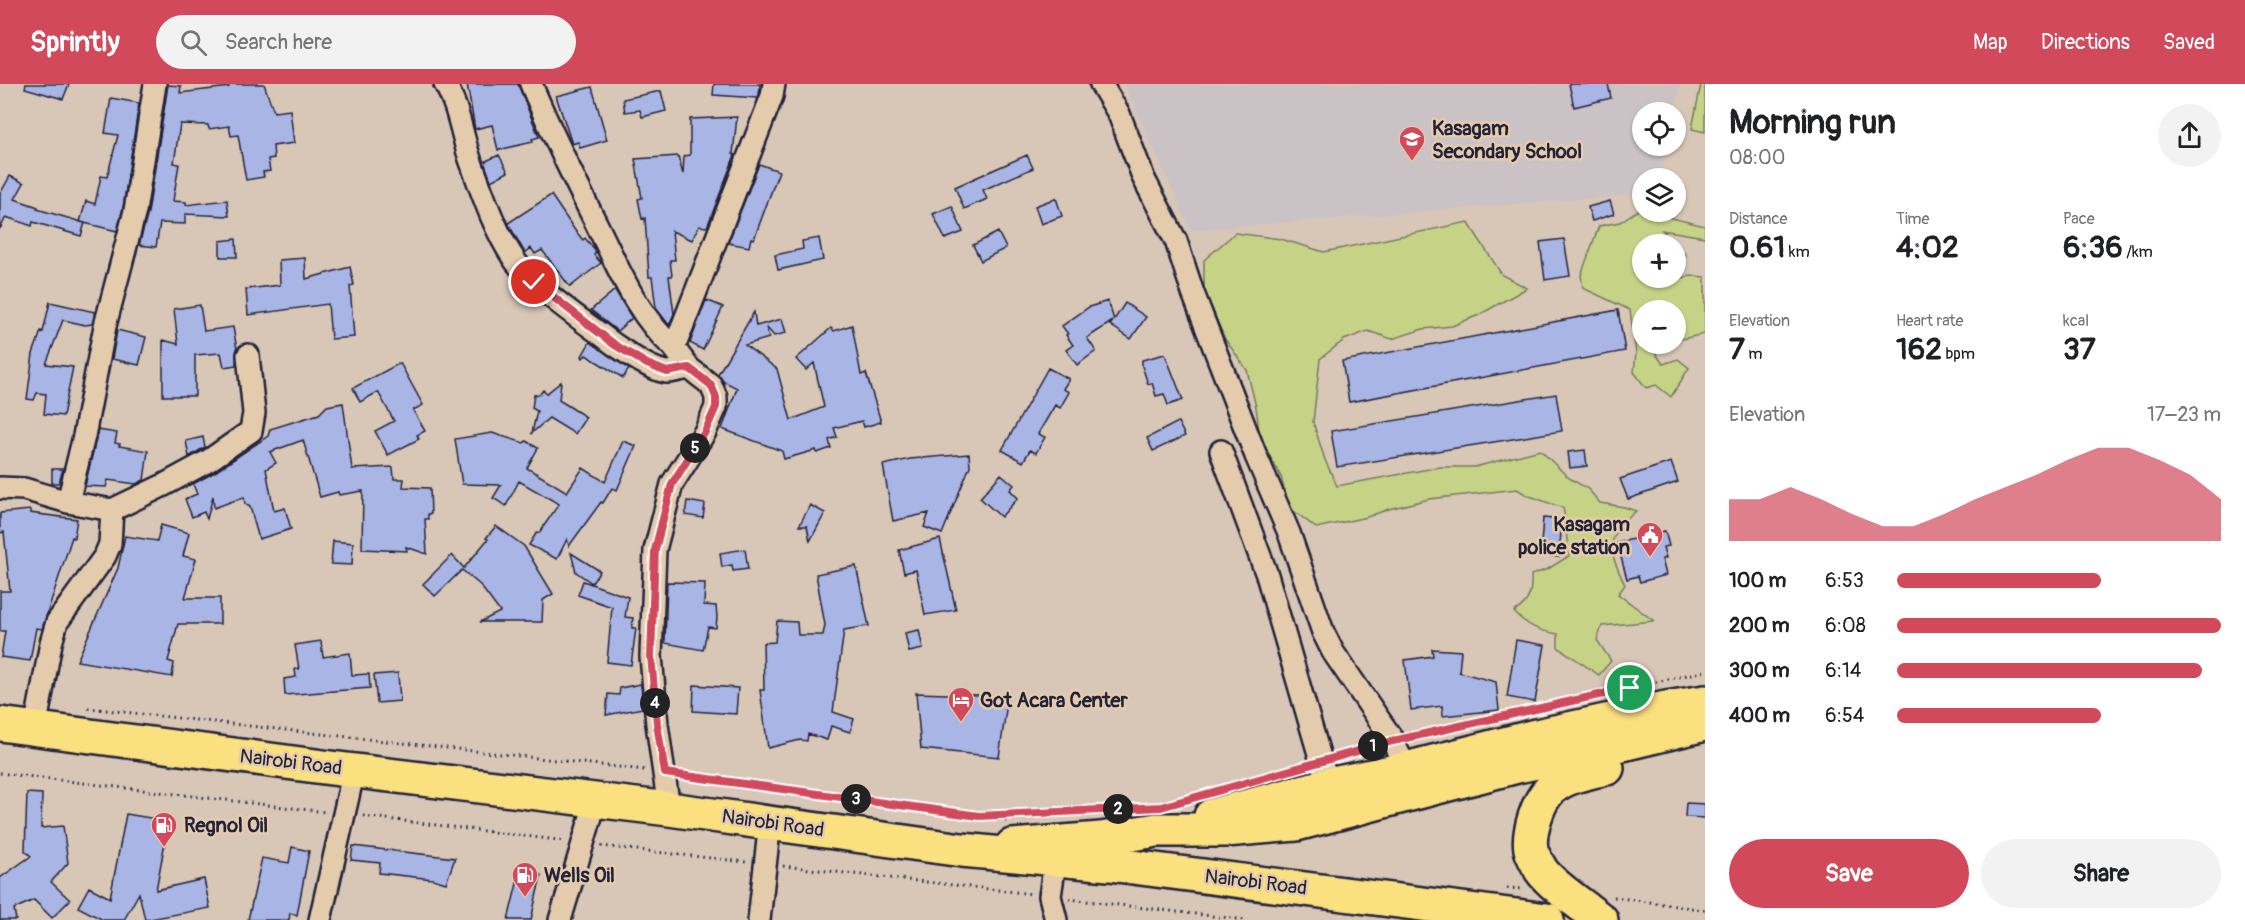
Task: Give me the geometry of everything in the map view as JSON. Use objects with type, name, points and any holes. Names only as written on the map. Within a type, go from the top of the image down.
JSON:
[{"type":"main road","points":[[962,850],[1101,839],[1165,817],[1399,755],[1533,737],[1666,708],[1705,702]]},
{"type":"main road","name":"Nairobi Road","points":[[0,724],[331,768],[669,809],[962,850],[1109,864],[1547,920]]},
{"type":"main road","points":[[1165,817],[1225,831],[1296,824],[1517,766],[1606,748],[1705,724]]},
{"type":"main road","name":"Nairobi Road","points":[[0,736],[227,762],[769,831],[1052,883],[1465,920]]},
{"type":"main road","points":[[1606,908],[1564,891],[1542,871],[1531,850],[1531,830],[1539,807],[1550,790],[1568,778],[1705,746]]},
{"type":"street","points":[[68,502],[84,436],[105,326],[135,211],[155,84]]},
{"type":"street","points":[[445,84],[453,99],[470,160],[497,228],[518,263],[534,282],[615,345],[647,364],[667,372],[689,368]]},
{"type":"street","points":[[531,84],[619,274],[637,305],[689,368],[711,385],[716,397],[716,407],[705,432],[672,484],[655,550],[651,656],[657,724],[669,809]]},
{"type":"street","points":[[674,348],[772,96],[774,84]]},
{"type":"street","points":[[1101,84],[1119,114],[1144,179],[1176,241],[1193,293],[1256,456],[1289,533],[1323,632],[1333,652],[1399,755]]},
{"type":"street","points":[[0,488],[24,489],[68,502],[112,510],[164,485],[208,461],[251,430],[254,413],[248,355]]},
{"type":"street","points":[[1221,451],[1267,574],[1325,773]]},
{"type":"street","points":[[35,729],[57,622],[105,556],[110,544],[112,510]]},
{"type":"street","points":[[320,920],[352,779]]},
{"type":"street","points":[[561,920],[593,810]]},
{"type":"street","points":[[759,920],[769,831]]},
{"type":"street","points":[[1052,883],[1056,920]]},
{"type":"path","points":[[1602,694],[1705,671]]},
{"type":"path","points":[[87,708],[665,773],[1014,822]]},
{"type":"path","points":[[1325,773],[1399,755],[1510,715]]},
{"type":"path","points":[[0,773],[765,864],[1052,883],[1246,920]]},
{"type":"path","points":[[1165,817],[1196,797]]},
{"type":"path","points":[[982,816],[1126,809]]},
{"type":"path","points":[[1505,888],[1564,891]]},
{"type":"path","points":[[1606,908],[1705,910]]},
{"type":"shaded area","name":"Kasagam Secondary School","points":[[1124,84],[1680,84],[1676,102],[1632,102],[1632,156],[1665,156],[1662,168],[1632,168],[1632,195],[1191,230]]},
{"type":"green space","points":[[1701,84],[1705,84],[1705,132],[1692,129]]},
{"type":"green space","points":[[1632,214],[1632,222],[1686,221],[1705,226],[1705,237],[1662,230],[1666,234],[1632,234],[1632,288],[1686,288],[1686,277],[1705,277],[1705,334],[1686,338],[1686,300],[1632,300],[1632,324],[1630,310],[1583,288],[1581,275],[1599,226],[1620,222]]},
{"type":"green space","points":[[1468,222],[1502,275],[1527,288],[1479,315],[1452,326],[1423,329],[1392,339],[1368,331],[1344,340],[1320,359],[1313,422],[1325,460],[1337,486],[1440,467],[1475,467],[1540,450],[1569,478],[1588,489],[1600,503],[1636,511],[1618,529],[1612,545],[1615,562],[1625,585],[1618,594],[1654,621],[1602,626],[1597,640],[1611,661],[1599,675],[1558,647],[1558,634],[1534,627],[1514,612],[1529,597],[1531,575],[1548,569],[1569,556],[1563,508],[1517,489],[1429,499],[1367,517],[1316,528],[1289,507],[1281,477],[1260,438],[1256,407],[1247,370],[1225,339],[1204,291],[1204,260],[1235,233],[1281,239],[1324,252]]},
{"type":"green space","points":[[1636,354],[1656,354],[1663,364],[1678,359],[1689,368],[1671,397],[1656,385],[1646,388],[1634,372]]},
{"type":"building","points":[[26,84],[69,84],[63,99],[25,88]]},
{"type":"building","points":[[229,84],[264,84],[274,112],[290,110],[294,143],[273,146],[274,158],[268,159],[270,171],[263,172],[264,177],[246,180],[238,135],[231,136],[229,126],[209,129],[208,125],[180,124],[174,163],[179,164],[173,201],[186,202],[186,205],[227,200],[229,216],[185,214],[185,224],[160,223],[156,247],[139,245],[148,213],[168,85],[181,86],[180,93],[229,87]]},
{"type":"building","points":[[467,84],[518,84],[539,137],[532,139],[533,142],[498,150],[492,125],[475,129]]},
{"type":"building","points":[[714,84],[760,84],[759,95],[758,98],[713,95]]},
{"type":"building","points":[[1569,84],[1608,84],[1611,98],[1574,107]]},
{"type":"building","points":[[592,87],[607,140],[580,148],[578,142],[572,144],[556,96]]},
{"type":"building","points":[[661,91],[666,111],[642,117],[640,110],[625,112],[623,99]]},
{"type":"building","points":[[111,98],[139,103],[123,208],[117,231],[80,222],[86,201],[95,204],[101,176],[107,177],[118,135],[105,133]]},
{"type":"building","points":[[737,117],[733,154],[735,155],[707,227],[699,226],[692,240],[672,231],[675,260],[670,260],[672,276],[669,276],[674,314],[669,325],[656,308],[652,277],[649,277],[645,218],[642,219],[638,199],[642,198],[635,159],[678,156],[683,174],[684,156],[690,155],[690,119]]},
{"type":"building","points":[[499,155],[508,172],[491,181],[484,162]]},
{"type":"building","points":[[1027,155],[1033,168],[983,190],[987,199],[964,209],[955,187]]},
{"type":"building","points":[[759,164],[779,171],[754,239],[751,238],[749,247],[728,243]]},
{"type":"building","points":[[10,176],[24,183],[15,199],[38,207],[37,209],[85,223],[81,236],[33,222],[32,226],[6,217],[0,229],[0,194]]},
{"type":"building","points":[[551,195],[574,229],[596,251],[594,255],[601,263],[570,287],[542,250],[535,254],[531,248],[525,253],[508,223]]},
{"type":"building","points":[[1056,198],[1062,216],[1041,224],[1035,206]]},
{"type":"building","points":[[1610,201],[1614,214],[1592,221],[1588,207]]},
{"type":"building","points":[[952,206],[963,232],[945,239],[933,214]]},
{"type":"building","points":[[998,232],[1006,248],[981,261],[973,245]]},
{"type":"building","points":[[819,238],[823,260],[778,270],[775,255],[803,249],[802,241]]},
{"type":"building","points":[[236,239],[237,257],[220,257],[220,241]]},
{"type":"building","points":[[1564,239],[1570,276],[1545,280],[1540,242]]},
{"type":"building","points":[[305,258],[306,279],[350,267],[354,285],[350,286],[354,337],[331,339],[328,304],[248,315],[246,289],[280,285],[279,260]]},
{"type":"building","points":[[615,290],[632,318],[617,331],[591,310]]},
{"type":"building","points":[[706,300],[723,307],[703,350],[690,343]]},
{"type":"building","points":[[1108,301],[1114,320],[1125,303],[1146,317],[1131,339],[1110,325],[1113,321],[1087,338],[1096,351],[1077,365],[1066,350],[1073,345],[1062,326],[1089,307]]},
{"type":"building","points":[[50,302],[95,312],[92,324],[85,325],[63,320],[46,364],[73,367],[63,416],[44,414],[46,394],[37,393],[34,400],[27,399],[33,354],[41,331],[43,332]]},
{"type":"building","points":[[200,305],[204,331],[233,327],[237,349],[236,365],[224,367],[221,353],[195,355],[195,396],[163,396],[163,340],[178,344],[174,309]]},
{"type":"building","points":[[1618,310],[1625,351],[1349,402],[1342,361]]},
{"type":"building","points":[[754,312],[756,326],[782,319],[786,333],[774,336],[766,327],[769,338],[745,345],[777,369],[791,420],[824,407],[814,363],[806,370],[796,359],[831,328],[834,331],[852,325],[861,375],[866,373],[881,422],[864,427],[862,421],[834,428],[837,437],[829,440],[831,448],[784,459],[782,451],[722,429],[737,388],[723,381],[718,374]]},
{"type":"building","points":[[117,330],[146,337],[139,365],[112,359]]},
{"type":"building","points":[[590,342],[629,369],[623,378],[586,355],[583,358]]},
{"type":"building","points":[[1165,354],[1183,400],[1168,405],[1164,394],[1156,396],[1152,383],[1148,384],[1142,366],[1142,360]]},
{"type":"building","points":[[400,363],[423,405],[413,410],[425,431],[417,435],[419,439],[388,455],[375,431],[394,421],[378,392],[360,402],[353,388]]},
{"type":"building","points":[[1048,368],[1069,379],[1063,389],[1069,392],[1060,408],[1055,405],[1038,434],[1045,437],[1036,453],[1030,450],[1023,462],[1002,450]]},
{"type":"building","points":[[561,382],[559,400],[586,417],[575,434],[549,418],[532,433],[537,411],[532,408],[534,395],[540,394],[543,390],[547,393]]},
{"type":"building","points":[[1556,394],[1562,431],[1337,467],[1331,431]]},
{"type":"building","points":[[343,403],[352,469],[393,467],[394,479],[404,479],[403,487],[430,488],[431,514],[428,514],[428,519],[425,519],[427,554],[406,547],[407,551],[362,549],[363,491],[339,495],[338,492],[320,497],[303,440],[270,452],[276,463],[266,469],[274,511],[285,508],[291,529],[259,539],[250,507],[245,504],[244,497],[214,508],[213,496],[207,519],[204,512],[192,517],[185,499],[197,494],[193,484],[268,436],[270,429],[319,414],[327,406]]},
{"type":"building","points":[[1178,422],[1185,436],[1153,451],[1147,438]]},
{"type":"building","points":[[98,430],[117,433],[115,443],[120,444],[119,446],[148,451],[144,480],[136,484],[108,480],[106,487],[85,486]]},
{"type":"building","points":[[492,433],[524,443],[526,441],[538,448],[527,468],[567,492],[583,468],[605,482],[623,441],[636,446],[617,490],[612,488],[569,546],[567,539],[557,559],[529,545],[559,504],[519,481],[506,506],[493,498],[501,485],[462,484],[455,439]]},
{"type":"building","points":[[203,437],[205,447],[189,457],[186,441]]},
{"type":"building","points":[[1585,450],[1587,466],[1570,468],[1568,452]]},
{"type":"building","points":[[969,454],[970,466],[942,534],[924,527],[929,513],[893,521],[883,465],[910,459]]},
{"type":"building","points":[[1671,462],[1678,482],[1628,499],[1620,479]]},
{"type":"building","points":[[52,469],[63,469],[59,483],[52,483]]},
{"type":"building","points":[[1001,474],[1014,485],[1010,490],[1018,498],[1001,517],[980,498]]},
{"type":"building","points":[[687,501],[705,504],[703,518],[685,515]]},
{"type":"building","points":[[810,505],[825,513],[810,541],[807,526],[799,526]]},
{"type":"building","points":[[30,510],[30,513],[77,519],[74,538],[72,537],[42,629],[36,628],[30,661],[1,657],[5,631],[0,631],[0,591],[10,591],[4,532],[0,533],[0,513]]},
{"type":"building","points":[[1543,518],[1562,520],[1559,557],[1545,556],[1546,544],[1541,544]]},
{"type":"building","points":[[161,525],[189,533],[183,556],[196,559],[185,598],[220,598],[220,624],[178,624],[168,661],[174,663],[172,677],[77,661],[118,568],[125,536],[157,541]]},
{"type":"building","points":[[496,526],[524,546],[553,594],[543,600],[542,622],[480,622],[500,612],[480,585],[462,570],[435,596],[423,584],[452,555],[464,568]]},
{"type":"building","points":[[1665,531],[1669,546],[1663,547],[1666,558],[1662,559],[1666,575],[1640,582],[1638,576],[1627,579],[1617,543]]},
{"type":"building","points":[[940,539],[956,610],[925,615],[916,570],[904,573],[899,550]]},
{"type":"building","points":[[333,541],[353,543],[352,565],[331,564]]},
{"type":"building","points":[[745,549],[748,569],[733,571],[732,565],[722,567],[720,553]]},
{"type":"building","points":[[571,553],[600,571],[592,583],[576,572]]},
{"type":"building","points":[[856,566],[869,626],[844,630],[833,712],[854,719],[850,732],[831,726],[827,740],[808,734],[807,741],[800,740],[768,748],[760,690],[764,690],[763,643],[775,642],[777,621],[797,622],[798,635],[823,635],[825,625],[816,574]]},
{"type":"building","points":[[583,581],[628,597],[625,617],[633,618],[632,628],[636,628],[631,665],[607,662],[612,607],[578,595]]},
{"type":"building","points":[[667,582],[705,583],[704,605],[716,606],[717,617],[716,628],[708,627],[703,650],[665,643]]},
{"type":"building","points":[[919,630],[923,649],[909,652],[905,633]]},
{"type":"building","points":[[1516,640],[1545,645],[1535,702],[1507,697]]},
{"type":"building","points":[[321,641],[323,657],[350,653],[352,675],[369,674],[370,688],[285,695],[284,679],[296,677],[295,669],[299,669],[295,645]]},
{"type":"building","points":[[1432,649],[1461,651],[1459,672],[1496,682],[1499,710],[1443,716],[1442,706],[1411,710],[1405,660],[1433,656]]},
{"type":"building","points":[[398,673],[400,701],[377,703],[374,675]]},
{"type":"building","points":[[641,684],[643,708],[606,715],[608,694],[619,695],[620,688]]},
{"type":"building","points":[[694,685],[738,688],[736,714],[693,711]]},
{"type":"building","name":"Got Acara Center","points":[[916,693],[1008,696],[999,757],[921,749]]},
{"type":"building","points":[[27,793],[42,794],[41,828],[63,826],[68,863],[51,882],[70,900],[52,918],[34,900],[14,909],[16,920],[0,920],[0,878],[31,856],[25,851]]},
{"type":"building","points":[[1686,803],[1705,804],[1705,818],[1685,817]]},
{"type":"building","points":[[126,814],[169,821],[156,890],[204,879],[210,908],[145,920],[139,893],[124,920],[103,920],[78,907],[89,887],[110,898]]},
{"type":"building","points":[[353,846],[455,858],[446,883],[433,879],[379,873],[380,863],[351,860]]},
{"type":"building","points":[[292,847],[309,851],[297,915],[290,913],[289,920],[248,920],[262,858],[289,863]]},
{"type":"building","name":"Wells Oil","points":[[520,871],[541,875],[531,920],[508,920]]},
{"type":"place","name":"Kasagam Secondary School","points":[[1412,162]]},
{"type":"place","name":"Kasagam police station","points":[[1650,558]]},
{"type":"place","name":"Got Acara Center","points":[[961,723]]},
{"type":"place","name":"Regnol Oil","points":[[164,848]]},
{"type":"place","name":"Wells Oil","points":[[525,898]]},
{"type":"route","points":[[534,282],[586,324],[647,364],[667,372],[689,368],[711,385],[716,397],[716,407],[705,432],[672,484],[655,550],[651,656],[657,724],[665,773],[979,816],[1161,807],[1393,741],[1630,688]]}]
